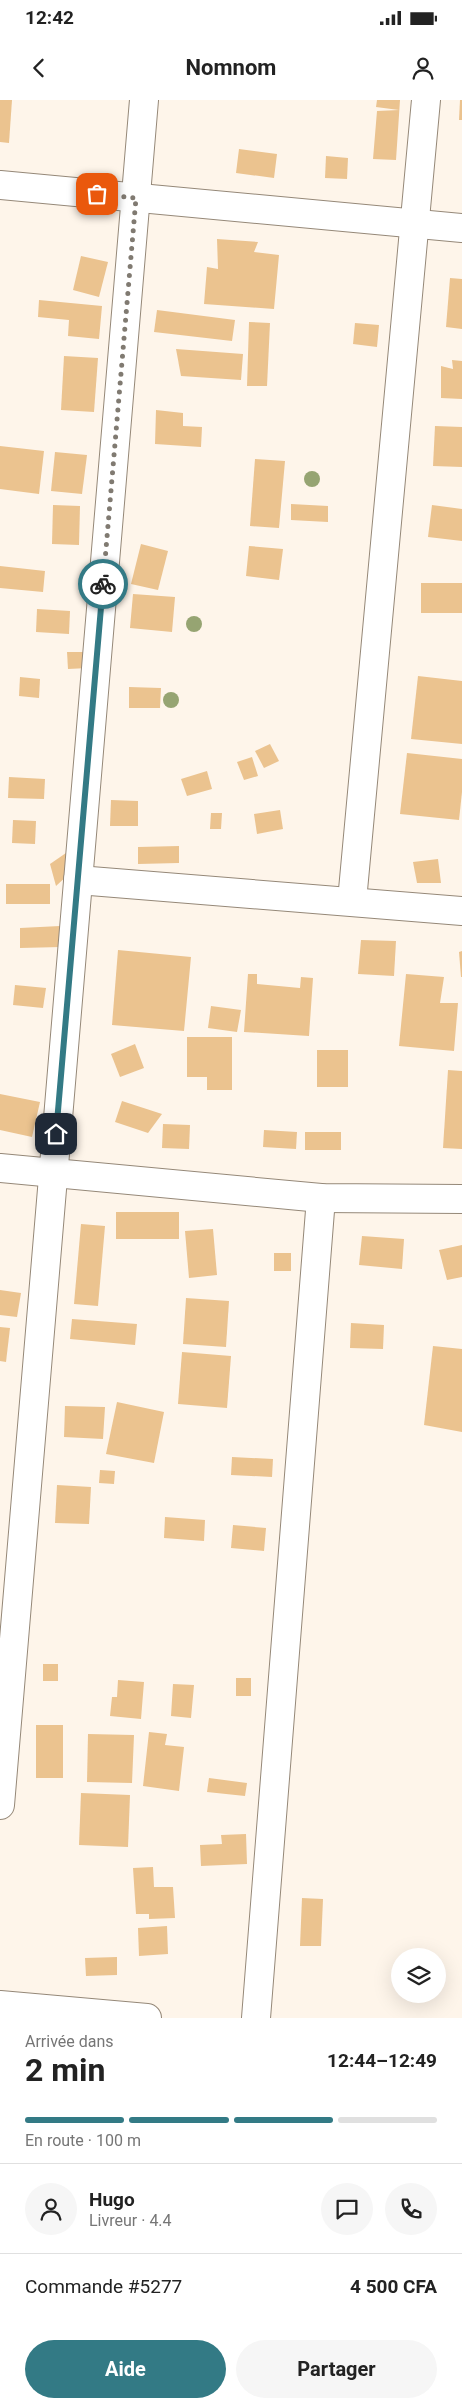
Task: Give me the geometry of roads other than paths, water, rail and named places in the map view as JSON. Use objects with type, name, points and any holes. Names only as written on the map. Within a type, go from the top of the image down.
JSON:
[{"type":"street","points":[[0,1805],[144,100]]},
{"type":"street","points":[[352,901],[426,100]]},
{"type":"street","points":[[0,185],[462,228]]},
{"type":"street","points":[[78,880],[462,911]]},
{"type":"street","points":[[0,1168],[321,1198],[462,1199]]},
{"type":"street","points":[[256,2018],[321,1198]]},
{"type":"street","points":[[0,2005],[147,2018]]}]
